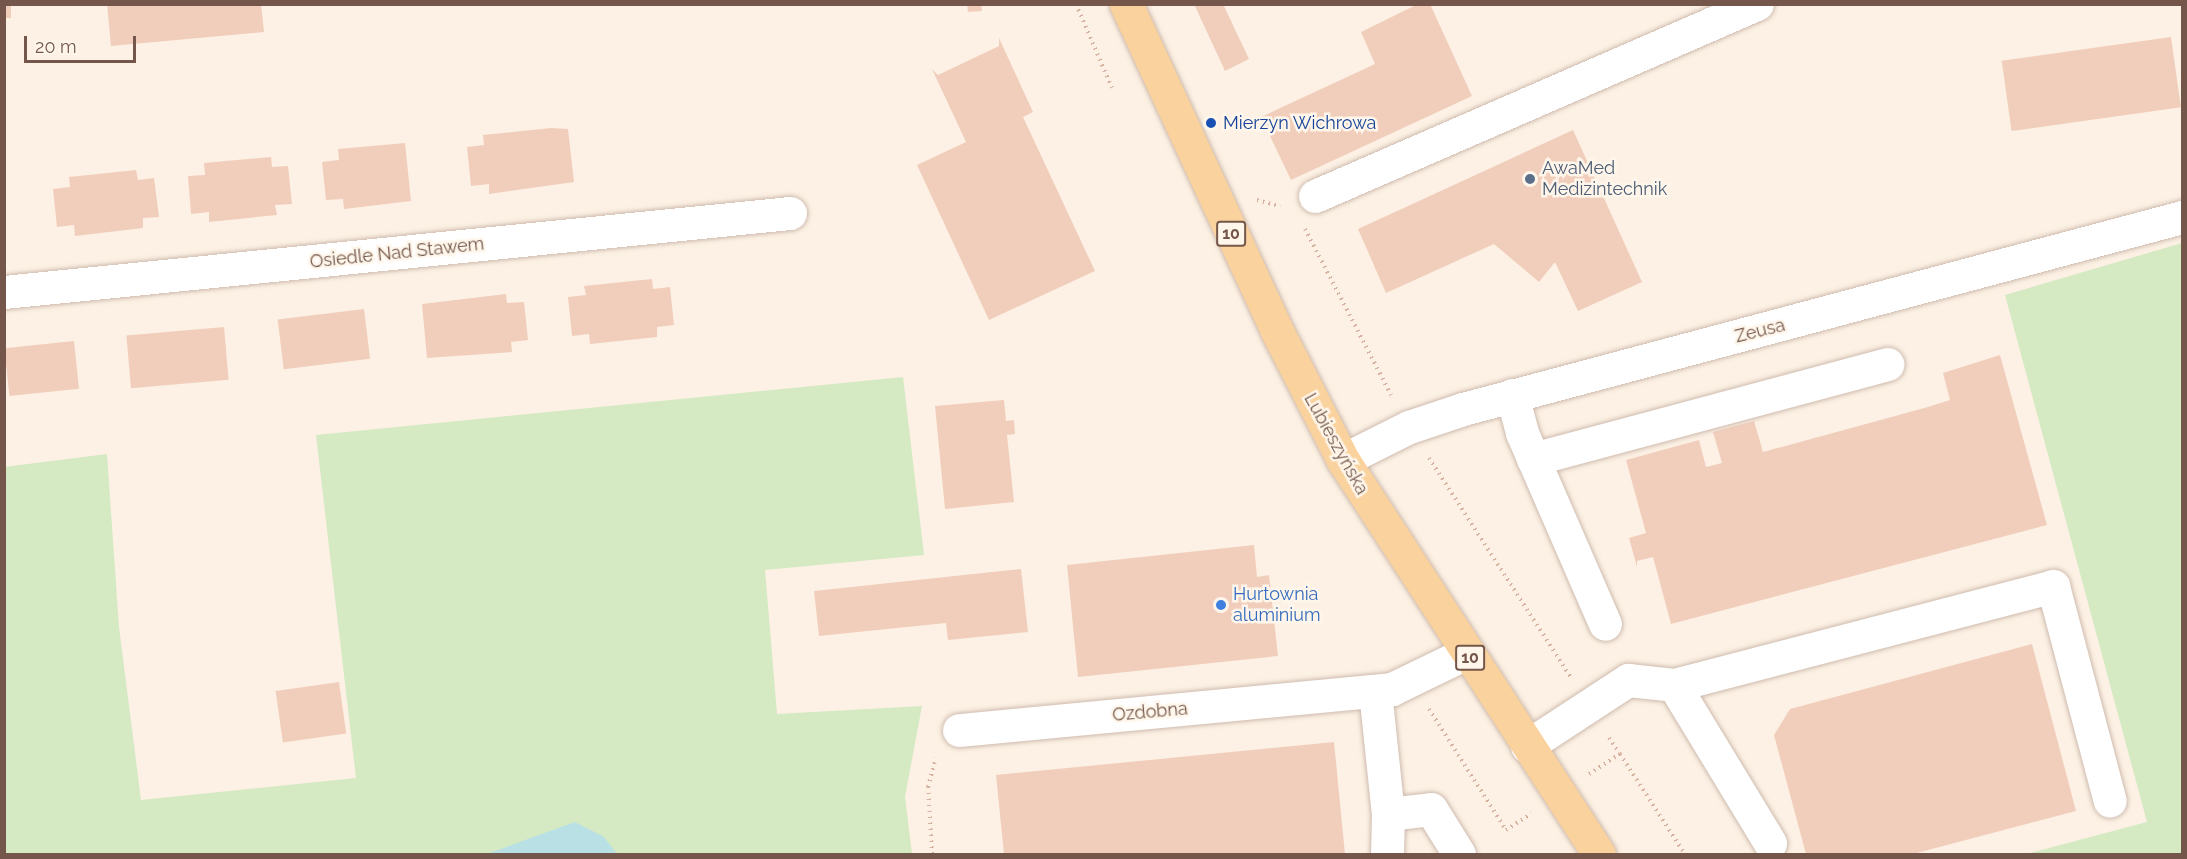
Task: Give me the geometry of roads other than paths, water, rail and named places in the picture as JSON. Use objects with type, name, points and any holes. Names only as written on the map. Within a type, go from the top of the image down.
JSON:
[{"type":"main road","name":"Lubieszyńska","points":[[1126,4],[1278,333],[1343,460],[1599,855]]},
{"type":"street","points":[[1301,209],[1757,4]]},
{"type":"street","name":"Osiedle Nad Stawem","points":[[4,292],[790,213]]},
{"type":"street","name":"Zeusa","points":[[1343,460],[1409,427],[1512,395],[2182,217]]},
{"type":"street","points":[[1533,459],[1888,364]]},
{"type":"street","points":[[1512,395],[1533,459],[1605,624]]},
{"type":"street","points":[[1527,746],[1628,680],[1674,685],[2053,586],[2110,801]]},
{"type":"street","name":"Ozdobna","points":[[959,730],[1375,690],[1413,683],[1466,653]]},
{"type":"street","points":[[1674,685],[1770,843]]},
{"type":"street","points":[[1375,690],[1389,814],[1387,855]]},
{"type":"street","points":[[1389,814],[1431,809],[1459,855]]},
{"type":"water","points":[[575,822],[604,837],[617,854],[487,854]]},
{"type":"place","name":"Mierzyn Wichrowa","points":[[1211,123]]},
{"type":"place","name":"AwaMed Medizintechnik","points":[[1530,179]]},
{"type":"place","name":"Hurtownia aluminium","points":[[1221,605]]}]
